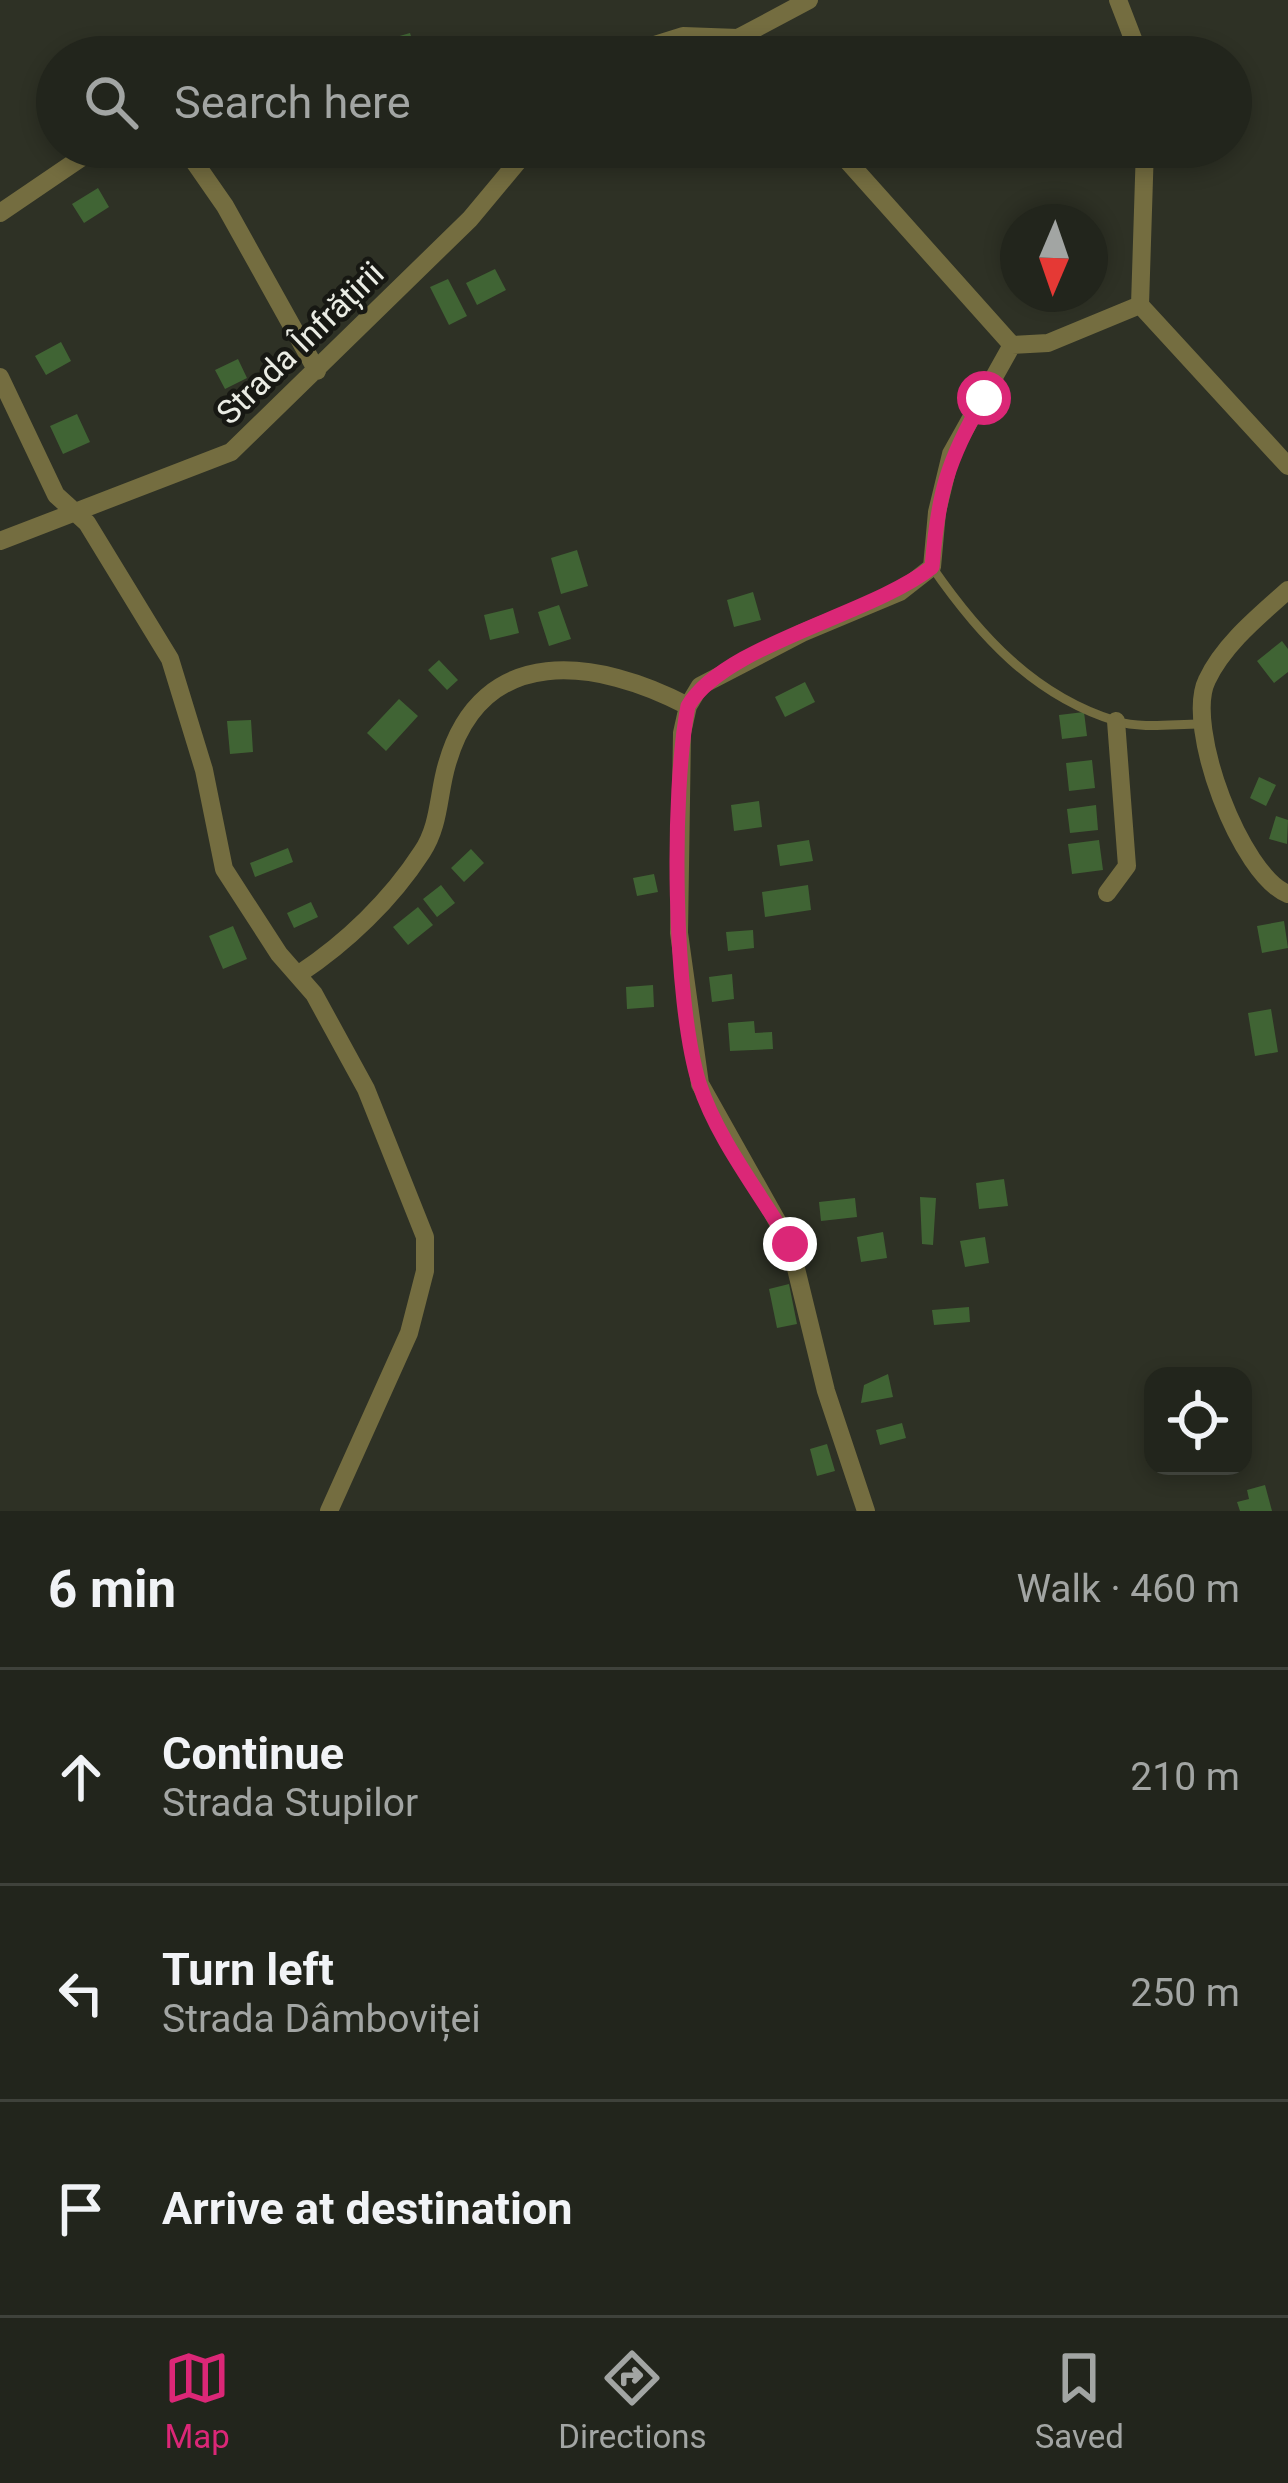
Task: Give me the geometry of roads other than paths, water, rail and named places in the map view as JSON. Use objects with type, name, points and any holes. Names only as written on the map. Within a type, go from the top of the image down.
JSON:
[{"type":"street","points":[[742,36],[809,0]]},
{"type":"street","points":[[1118,0],[1132,36]]},
{"type":"street","points":[[0,214],[67,168]]},
{"type":"street","points":[[199,168],[317,370]]},
{"type":"street","name":"Strada Înfrățirii","points":[[0,541],[73,509],[231,452],[470,219],[512,168]]},
{"type":"street","points":[[854,168],[1012,345]]},
{"type":"street","points":[[1144,168],[1140,305],[1288,466]]},
{"type":"street","points":[[1012,345],[1048,343],[1140,305]]},
{"type":"street","points":[[866,1511],[826,1390],[790,1244],[700,1084],[679,933],[688,706],[700,686],[900,592],[932,567],[937,512],[951,454],[1012,345]]},
{"type":"street","points":[[0,377],[56,495],[87,523],[170,659],[204,770],[224,869],[279,954],[298,974],[365,1089],[425,1237],[425,1271],[410,1333],[329,1511]]},
{"type":"street","points":[[1288,590],[1221,657],[1205,682],[1200,724],[1203,747],[1253,866],[1262,878],[1288,894]]},
{"type":"street","points":[[298,974],[345,943],[422,853],[436,824],[447,762],[475,708],[502,686],[538,671],[577,668],[612,673],[688,706]]},
{"type":"street","points":[[1107,893],[1127,866],[1116,721]]},
{"type":"lane","points":[[932,567],[974,628],[1030,678],[1116,721],[1200,724]]}]
